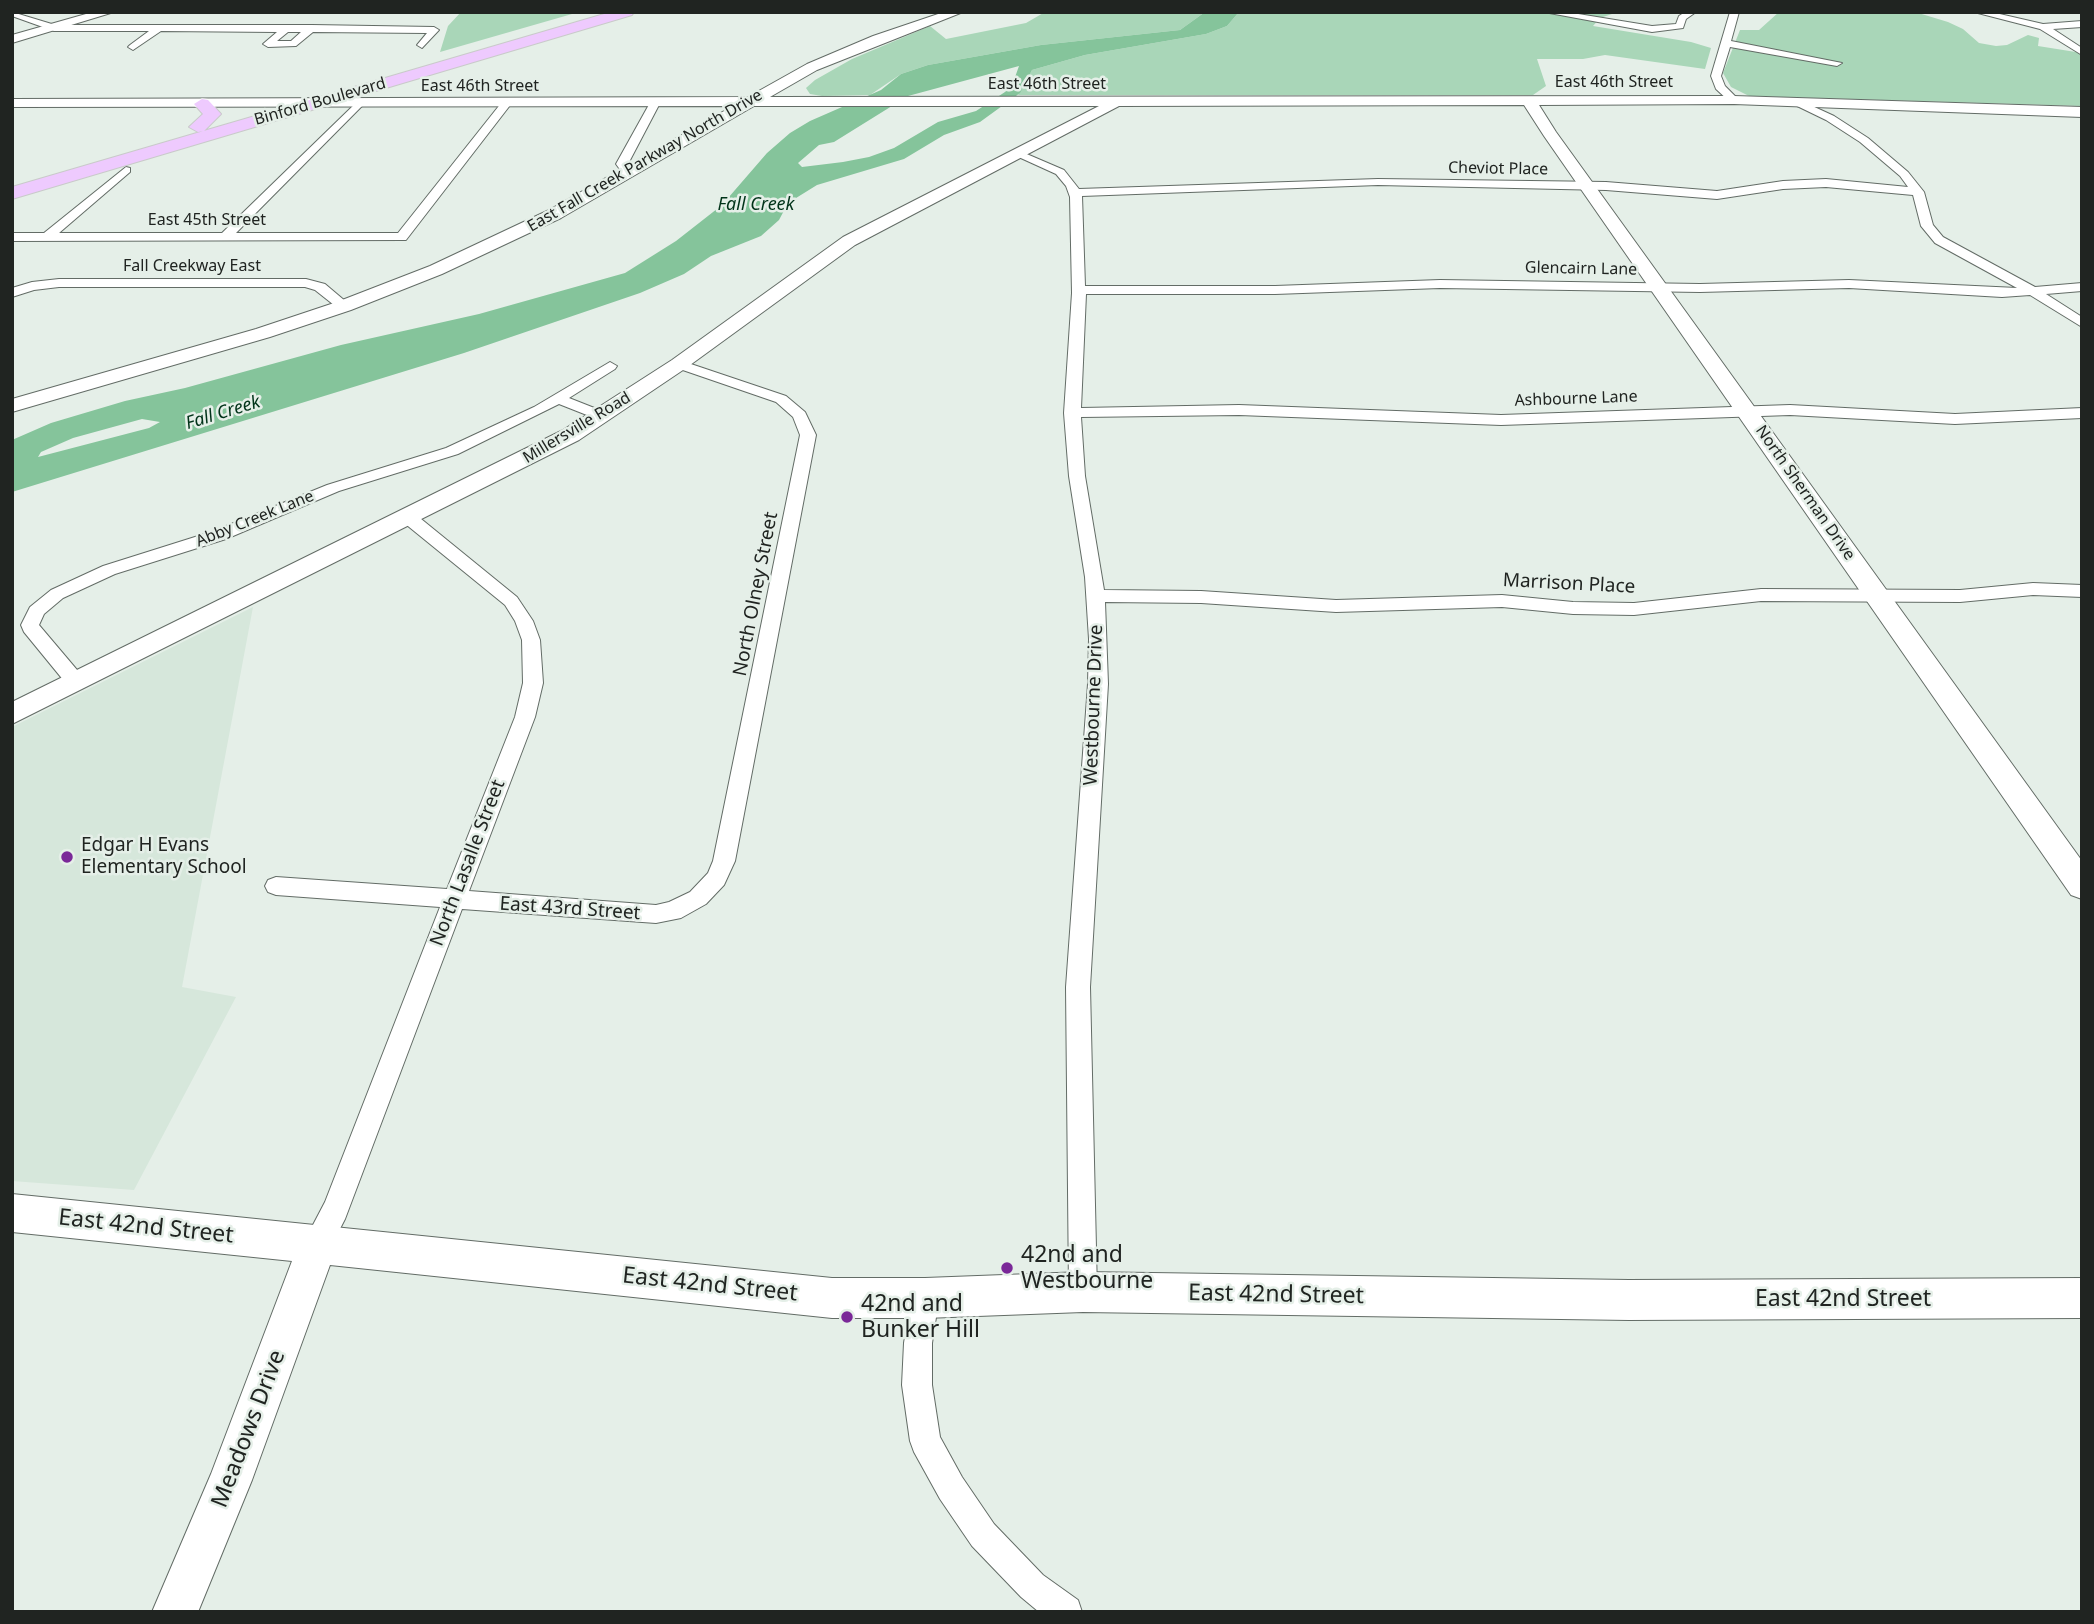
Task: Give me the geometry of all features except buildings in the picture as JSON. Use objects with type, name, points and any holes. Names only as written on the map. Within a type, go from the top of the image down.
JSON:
[{"type":"main road","points":[[12,39],[108,12]]},
{"type":"main road","name":"Binford Boulevard","points":[[12,181],[593,12]]},
{"type":"main road","name":"Binford Boulevard","points":[[12,193],[627,12]]},
{"type":"main road","name":"East Fall Creek Parkway North Drive","points":[[12,406],[225,345],[344,306],[499,242],[628,173],[785,81],[878,38],[957,12]]},
{"type":"main road","points":[[785,81],[796,93],[822,103]]},
{"type":"main road","points":[[383,104],[371,95],[384,83]]},
{"type":"main road","name":"North Sherman Drive","points":[[1529,100],[2082,886]]},
{"type":"main road","name":"East 46th Street","points":[[12,103],[1734,100],[2082,112]]},
{"type":"main road","name":"Millersville Road","points":[[12,714],[409,518],[603,416],[849,241],[1118,102]]},
{"type":"main road","points":[[198,127],[213,114],[202,104]]},
{"type":"main road","name":"East 42nd Street","points":[[12,1213],[832,1298],[925,1298],[1083,1292],[1629,1300],[2082,1298]]},
{"type":"main road","name":"Meadows Drive","points":[[175,1612],[230,1480],[317,1244]]},
{"type":"street","points":[[1548,12],[1643,29],[1680,26],[1682,19],[1692,12]]},
{"type":"street","points":[[1734,100],[1720,87],[1716,76],[1735,12]]},
{"type":"street","points":[[1978,12],[2043,27],[2082,24]]},
{"type":"street","points":[[12,13],[54,28],[434,30],[422,45]]},
{"type":"street","points":[[2043,27],[2082,52]]},
{"type":"street","points":[[133,47],[160,28]]},
{"type":"street","points":[[287,28],[268,44],[293,44],[312,28]]},
{"type":"street","points":[[1726,43],[1837,63]]},
{"type":"street","points":[[1797,102],[1830,118],[1872,145],[1906,176],[1918,192],[1926,224],[1934,236],[2033,291],[2082,323]]},
{"type":"street","points":[[628,173],[622,164],[655,103]]},
{"type":"street","points":[[224,238],[358,104]]},
{"type":"street","name":"East 45th Street","points":[[12,237],[402,237],[506,104]]},
{"type":"street","points":[[1018,153],[1060,172],[1070,181],[1075,193]]},
{"type":"street","points":[[46,237],[126,170]]},
{"type":"street","name":"Cheviot Place","points":[[1075,193],[1378,182],[1588,186],[1717,195],[1783,185],[1826,183],[1918,192]]},
{"type":"street","name":"Westbourne Drive","points":[[1075,193],[1079,290],[1072,413],[1077,476],[1096,596],[1098,684],[1078,987],[1083,1292]]},
{"type":"street","points":[[12,276],[32,286]]},
{"type":"street","name":"Fall Creekway East","points":[[12,293],[32,286],[59,283],[306,283],[320,287],[344,306]]},
{"type":"street","name":"Glencairn Lane","points":[[1079,290],[1275,290],[1440,284],[1659,288],[1849,284],[1991,293],[2082,287]]},
{"type":"street","name":"North Olney Street","points":[[679,364],[781,399],[800,415],[808,435],[724,861],[716,879],[693,901]]},
{"type":"street","name":"Abby Creek Lane","points":[[76,682],[30,625],[36,611],[57,594],[109,570],[227,533],[340,486],[452,451],[559,399],[610,366]]},
{"type":"street","points":[[559,399],[603,416]]},
{"type":"street","name":"Ashbourne Lane","points":[[1072,413],[1239,410],[1501,420],[1614,414],[1816,411],[1895,417],[1988,419],[2082,413]]},
{"type":"street","name":"North Lasalle Street","points":[[317,1244],[335,1210],[529,706],[534,677],[533,650],[524,621],[505,594],[409,518]]},
{"type":"street","name":"Marrison Place","points":[[1096,596],[1201,597],[1336,606],[1502,601],[1573,608],[1634,609],[1761,595],[1969,596],[2033,589],[2082,591]]},
{"type":"street","name":"East 43rd Street","points":[[276,887],[646,914],[673,911],[693,901]]},
{"type":"street","points":[[925,1298],[918,1343],[917,1385],[925,1441],[951,1488],[983,1535],[1032,1586],[1066,1612]]},
{"type":"shaded area","points":[[461,12],[579,12],[440,52],[448,26]]},
{"type":"shaded area","points":[[1045,12],[1205,12],[1180,30],[1041,45],[928,65],[901,74],[870,95],[822,96],[810,94],[806,88],[852,59],[930,26],[946,39],[1026,23]]},
{"type":"shaded area","points":[[1239,12],[1606,12],[1612,14],[1600,18],[1593,26],[1691,42],[1711,48],[1705,69],[1605,55],[1583,59],[1537,59],[1546,86],[1533,95],[1018,95],[1032,70],[1085,55],[1206,34],[1227,26]]},
{"type":"shaded area","points":[[1779,12],[1915,12],[1963,29],[1979,43],[1996,46],[2007,45],[2028,35],[2039,38],[2038,46],[2082,53],[2082,106],[1749,96],[1731,87],[1723,73],[1740,30],[1759,30]]},
{"type":"shaded area","points":[[253,607],[182,987],[236,997],[134,1190],[12,1181],[12,727]]},
{"type":"water","name":"Fall Creek","points":[[1205,12],[1239,12],[1227,26],[1206,34],[1085,55],[1032,70],[1020,93],[980,122],[944,135],[904,159],[817,185],[788,203],[779,220],[761,236],[711,256],[684,274],[640,293],[464,353],[12,492],[12,440],[51,423],[341,345],[479,314],[625,273],[676,241],[722,205],[767,153],[790,133],[810,121],[881,90],[901,74],[928,65],[1041,45],[1180,30]],"holes":[[[1019,66],[1014,80],[1005,92],[976,111],[938,122],[894,148],[843,162],[802,167],[798,163],[819,145],[834,142],[908,96]],[[142,419],[160,422],[149,428],[38,457],[41,452],[73,438]]]},
{"type":"place","name":"Edgar H Evans Elementary School","points":[[67,857]]},
{"type":"place","name":"42nd and Westbourne","points":[[1007,1268]]},
{"type":"place","name":"42nd and Bunker Hill","points":[[847,1317]]}]
